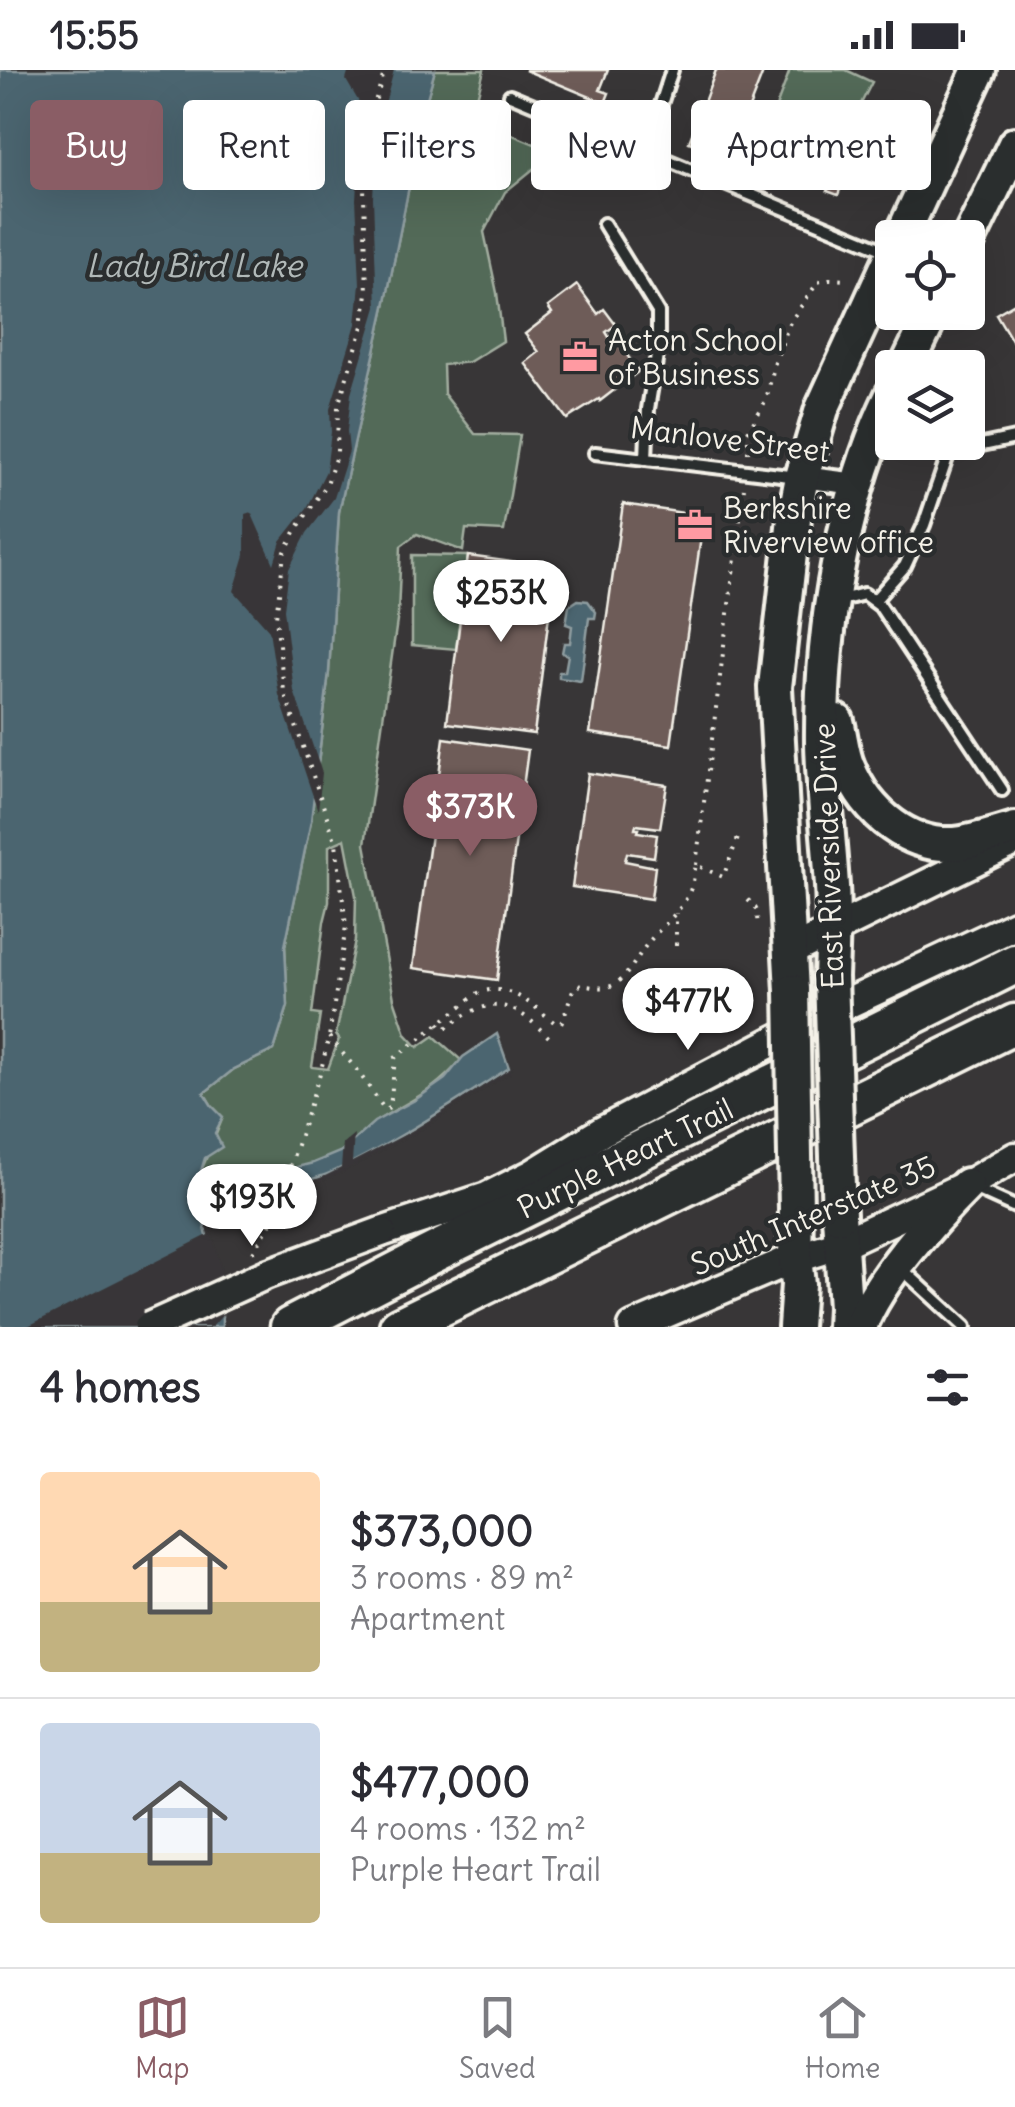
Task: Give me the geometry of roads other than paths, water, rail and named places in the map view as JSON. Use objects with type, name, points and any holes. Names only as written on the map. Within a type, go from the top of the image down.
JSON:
[{"type":"highway","name":"Purple Heart Trail","points":[[296,1324],[1015,964]]},
{"type":"highway","name":"Purple Heart Trail","points":[[398,1327],[1015,1024]]},
{"type":"main road","points":[[909,220],[979,70]]},
{"type":"main road","points":[[978,220],[1015,144]]},
{"type":"main road","name":"East Riverside Drive","points":[[795,1327],[798,1284],[791,951],[775,687],[791,537],[802,477],[822,409],[875,292]]},
{"type":"main road","name":"East Riverside Drive","points":[[844,1327],[833,930],[822,741],[836,576],[857,484],[875,434]]},
{"type":"main road","points":[[826,667],[847,765],[865,801],[892,825],[924,842],[960,844],[1015,829]]},
{"type":"main road","points":[[791,951],[1015,841]]},
{"type":"main road","points":[[150,1327],[267,1274],[487,1197],[821,1016],[1015,925]]},
{"type":"main road","name":"South Interstate 35","points":[[633,1327],[795,1258],[840,1230],[968,1186],[1015,1158]]},
{"type":"main road","points":[[860,1327],[898,1265],[968,1186]]},
{"type":"street","name":"Manlove Street","points":[[802,477],[857,484]]},
{"type":"lane","points":[[662,100],[672,70]]},
{"type":"lane","points":[[510,95],[531,104]]},
{"type":"lane","points":[[671,161],[875,247]]},
{"type":"lane","points":[[604,224],[658,312],[658,349],[648,409],[646,459]]},
{"type":"lane","points":[[874,601],[905,566],[949,452],[1015,438]]},
{"type":"lane","name":"Manlove Street","points":[[595,453],[802,477]]},
{"type":"lane","points":[[833,602],[864,594],[880,606],[1002,790]]},
{"type":"lane","points":[[968,1186],[1015,1207]]},
{"type":"lane","points":[[898,1265],[965,1327]]},
{"type":"water","name":"Lady Bird Lake","points":[[0,70],[435,70],[427,100],[345,100],[345,190],[408,190],[339,512],[329,672],[311,821],[285,946],[288,1006],[274,1050],[234,1069],[204,1093],[223,1117],[215,1133],[222,1147],[205,1158],[201,1171],[213,1183],[277,1172],[342,1151],[374,1122],[445,1079],[463,1057],[497,1034],[509,1068],[402,1135],[335,1171],[200,1209],[222,1293],[222,1327],[0,1327]]},
{"type":"water","points":[[578,600],[588,601],[596,612],[595,618],[589,618],[581,681],[559,678],[559,672],[565,672],[568,655],[562,653],[564,643],[570,643],[572,626],[566,624],[569,606]]},
{"type":"place","name":"Acton School of Business","points":[[580,357]]},
{"type":"place","name":"Berkshire Riverview office","points":[[695,525]]}]
